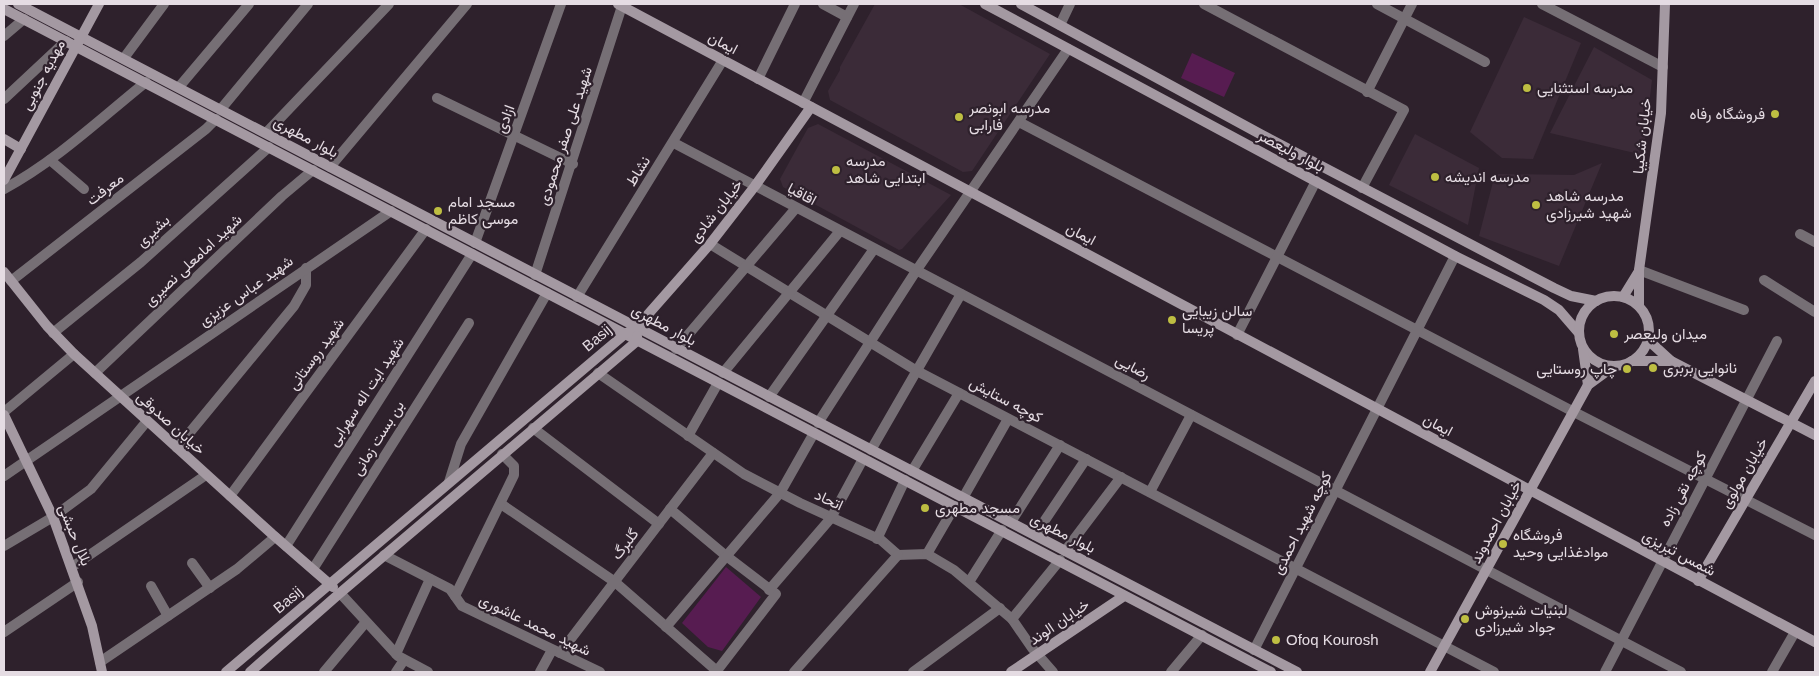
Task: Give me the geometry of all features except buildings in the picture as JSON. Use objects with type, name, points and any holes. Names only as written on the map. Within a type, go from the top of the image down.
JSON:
[{"type":"main road","name":"بلوار مطهری","points":[[18,4],[1297,672]]},
{"type":"main road","name":"مهدیه جنوبی","points":[[4,180],[8,165],[21,149],[71,43],[80,36],[99,4]]},
{"type":"main road","name":"بلوار ولیعصر","points":[[985,4],[1455,256],[1544,300],[1559,310],[1578,332]]},
{"type":"main road","name":"بلوار ولیعصر","points":[[1021,4],[1362,188],[1554,288],[1571,296],[1596,301]]},
{"type":"main road","name":"خیابان شکیبا","points":[[1639,270],[1661,113],[1665,4]]},
{"type":"main road","name":"ایمان","points":[[620,5],[1529,491]]},
{"type":"main road","name":"بلوار مطهری","points":[[4,9],[863,459],[1060,560],[1124,596],[1202,635],[1264,671]]},
{"type":"main road","points":[[1060,25],[1068,49]]},
{"type":"main road","name":"خیابان شادی","points":[[636,328],[710,244],[755,186],[807,105]]},
{"type":"main road","points":[[4,139],[21,149]]},
{"type":"main road","points":[[1623,297],[1639,270]]},
{"type":"main road","points":[[1632,361],[1646,349],[1648,340],[1648,322],[1639,306],[1639,270]]},
{"type":"main road","name":"خیابان صدوقی","points":[[4,272],[54,333],[74,354],[275,537],[340,593]]},
{"type":"main road","points":[[1639,306],[1623,297],[1613,296],[1596,301],[1583,314],[1578,332],[1583,349],[1588,385],[1614,366],[1632,361],[1671,360]]},
{"type":"main road","name":"Basij","points":[[226,672],[625,334],[636,328],[637,341],[502,454],[250,672]]},
{"type":"main road","points":[[1648,340],[1671,360],[1815,435]]},
{"type":"main road","points":[[1583,349],[1597,362],[1614,366]]},
{"type":"main road","name":"خیابان مولوی","points":[[1698,580],[1815,381]]},
{"type":"main road","name":"خیابان احمدوند","points":[[1430,672],[1588,385]]},
{"type":"main road","name":"بلال حبشی","points":[[4,414],[53,518],[78,582],[92,626],[101,667]]},
{"type":"main road","name":"شمس تبریزی","points":[[1529,491],[1815,642]]},
{"type":"main road","name":"خیابان الوند","points":[[1011,672],[1124,596]]},
{"type":"street","points":[[124,58],[164,4]]},
{"type":"street","points":[[179,87],[249,4]]},
{"type":"street","points":[[221,109],[308,4]]},
{"type":"street","points":[[266,133],[389,4]]},
{"type":"street","points":[[330,167],[467,4]]},
{"type":"street","name":"ازادی","points":[[475,243],[561,4]]},
{"type":"street","points":[[758,79],[795,4]]},
{"type":"street","points":[[823,4],[848,17]]},
{"type":"street","points":[[807,105],[854,4]]},
{"type":"street","points":[[1060,25],[1070,4]]},
{"type":"street","points":[[1204,4],[1404,110],[1362,188]]},
{"type":"street","points":[[1377,4],[1484,62]]},
{"type":"street","points":[[1367,92],[1412,4]]},
{"type":"street","points":[[1542,4],[1663,67]]},
{"type":"street","name":"شهید علی صفر محمودی","points":[[535,275],[573,164],[620,5]]},
{"type":"street","points":[[4,36],[24,19]]},
{"type":"street","points":[[4,99],[71,43]]},
{"type":"street","points":[[818,423],[916,271],[1068,49]]},
{"type":"street","name":"نشاط","points":[[577,297],[674,144],[723,60]]},
{"type":"street","points":[[4,189],[50,160],[146,82]]},
{"type":"street","points":[[437,98],[573,164]]},
{"type":"street","name":"معرفت","points":[[11,281],[206,129],[216,119]]},
{"type":"street","points":[[1019,122],[1574,412],[1815,535]]},
{"type":"street","name":"اقاقیا","points":[[674,144],[916,271]]},
{"type":"street","name":"بشیری","points":[[54,333],[141,262],[269,147]]},
{"type":"street","points":[[50,160],[84,189]]},
{"type":"street","name":"شهید امامعلی نصیری","points":[[95,373],[282,196],[313,170]]},
{"type":"street","points":[[1237,335],[1316,181]]},
{"type":"street","points":[[676,349],[796,208]]},
{"type":"street","name":"شهید عباس عزیزی","points":[[4,476],[391,211]]},
{"type":"street","name":"شهید روستانی","points":[[230,496],[426,229]]},
{"type":"street","points":[[723,373],[840,231]]},
{"type":"street","points":[[1800,234],[1815,242]]},
{"type":"street","name":"کوچه ستایش","points":[[710,244],[917,371],[1494,672]]},
{"type":"street","points":[[769,397],[874,249]]},
{"type":"street","name":"شهید ایت اله سهرابی","points":[[286,546],[472,254]]},
{"type":"street","name":"کوچه شهید احمدی","points":[[1254,650],[1455,256]]},
{"type":"street","points":[[177,448],[294,306],[306,285],[306,268]]},
{"type":"street","points":[[1639,270],[1744,310]]},
{"type":"street","name":"رضایی","points":[[916,271],[1681,672]]},
{"type":"street","points":[[1764,280],[1815,312]]},
{"type":"street","points":[[449,482],[461,444],[547,293]]},
{"type":"street","points":[[871,450],[961,294]]},
{"type":"street","name":"بن بست زمانی","points":[[313,569],[469,323]]},
{"type":"street","name":"کوچه نقی زاده","points":[[1605,672],[1777,341]]},
{"type":"street","points":[[4,414],[74,354]]},
{"type":"street","name":"اتحاد","points":[[598,373],[744,474],[831,518],[877,538],[898,555]]},
{"type":"street","points":[[688,436],[718,383]]},
{"type":"street","points":[[912,471],[959,393]]},
{"type":"street","points":[[1150,492],[1191,415]]},
{"type":"street","points":[[963,498],[1008,419]]},
{"type":"street","points":[[4,546],[53,518],[91,489],[147,421]]},
{"type":"street","points":[[533,428],[659,524]]},
{"type":"street","points":[[666,627],[780,492],[814,433]]},
{"type":"street","points":[[1011,522],[1060,446]]},
{"type":"street","name":"گلبرگ","points":[[540,672],[615,582],[712,453]]},
{"type":"street","points":[[455,596],[514,475],[514,466],[502,454]]},
{"type":"street","points":[[501,504],[615,582],[717,672],[772,592],[831,518],[863,459]]},
{"type":"street","points":[[1035,535],[1086,459]]},
{"type":"street","points":[[72,567],[206,475]]},
{"type":"street","points":[[1065,551],[1121,477]]},
{"type":"street","points":[[877,538],[905,480]]},
{"type":"street","points":[[927,554],[955,506]]},
{"type":"street","points":[[670,509],[772,592]]},
{"type":"street","points":[[969,582],[1002,530]]},
{"type":"street","points":[[101,667],[168,616],[237,569],[275,537]]},
{"type":"street","points":[[794,672],[898,555],[927,554],[969,582],[1012,619],[1034,657],[1053,672]]},
{"type":"street","name":"شهید محمد عاشوری","points":[[384,555],[450,589],[462,606],[600,672]]},
{"type":"street","points":[[1012,619],[1060,560]]},
{"type":"street","points":[[192,563],[210,588]]},
{"type":"street","points":[[396,672],[400,656],[430,579]]},
{"type":"street","points":[[4,632],[78,582]]},
{"type":"street","points":[[150,586],[168,616]]},
{"type":"street","points":[[340,593],[400,656],[428,672]]},
{"type":"street","points":[[912,672],[952,645],[1000,608]]},
{"type":"street","points":[[324,672],[366,622]]},
{"type":"street","points":[[1772,672],[1796,632]]},
{"type":"street","points":[[1171,672],[1202,635]]},
{"type":"street","points":[[1021,672],[1034,657]]},
{"type":"shaded area","points":[[875,4],[959,4],[1050,54],[972,171],[963,172],[830,100],[828,91]]},
{"type":"shaded area","name":"مدرسه استثنایی","points":[[1524,17],[1581,43],[1533,159],[1502,158],[1470,132]]},
{"type":"shaded area","points":[[1594,47],[1652,80],[1643,155],[1550,133]]},
{"type":"shaded area","points":[[1192,53],[1235,73],[1224,97],[1181,78]]},
{"type":"shaded area","points":[[818,124],[951,195],[899,250],[783,187],[780,179],[808,128]]},
{"type":"shaded area","name":"مدرسه اندیشه","points":[[1415,134],[1479,168],[1468,225],[1389,185]]},
{"type":"shaded area","name":"مدرسه شاهد شهید شیرزادی","points":[[1602,163],[1559,266],[1479,236],[1495,174],[1574,175]]},
{"type":"shaded area","points":[[726,567],[761,597],[722,651],[708,647],[682,623]]},
{"type":"place","name":"مدرسه استثنایی","points":[[1527,88]]},
{"type":"place","name":"فروشگاه رفاه","points":[[1775,114]]},
{"type":"place","name":"مدرسه ابونصر فارابی","points":[[959,117]]},
{"type":"place","name":"مدرسه ابتدایی شاهد","points":[[836,170]]},
{"type":"place","name":"مدرسه اندیشه","points":[[1435,177]]},
{"type":"place","name":"مدرسه شاهد شهید شیرزادی","points":[[1536,205]]},
{"type":"place","name":"مسجد امام موسی کاظم","points":[[438,211]]},
{"type":"place","name":"سالن زیبایی پریسا","points":[[1172,320]]},
{"type":"place","name":"میدان ولیعصر","points":[[1614,334]]},
{"type":"place","name":"نانوایی بربری","points":[[1653,368]]},
{"type":"place","name":"چاپ روستایی","points":[[1627,369]]},
{"type":"place","name":"مسجد مطهری","points":[[925,508]]},
{"type":"place","name":"فروشگاه موادغذایی وحید","points":[[1503,544]]},
{"type":"place","name":"لبنیات شیرنوش جواد شیرزادی","points":[[1465,619]]},
{"type":"place","name":"Ofoq Kourosh","points":[[1276,640]]}]
